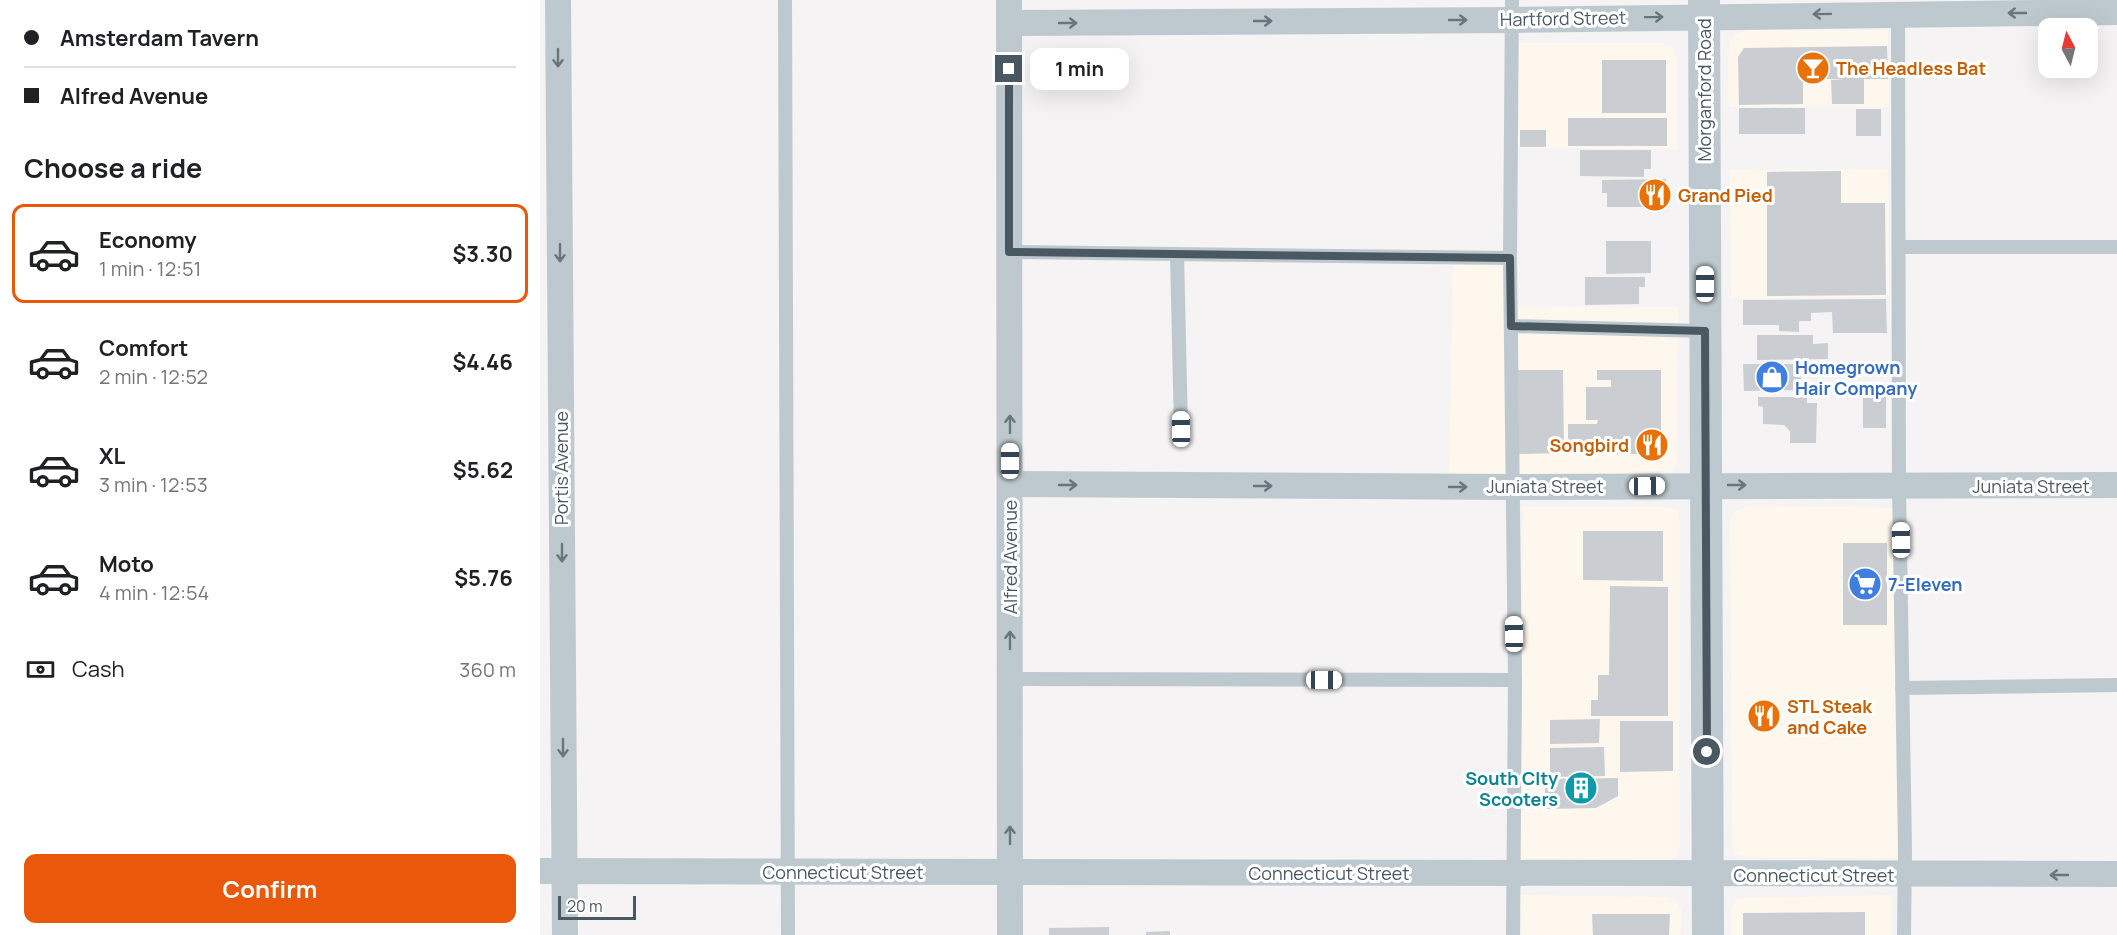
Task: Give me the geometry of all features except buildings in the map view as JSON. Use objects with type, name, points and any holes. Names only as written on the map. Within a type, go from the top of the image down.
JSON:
[{"type":"street","name":"Portis Avenue","points":[[558,0],[552,871],[565,935]]},
{"type":"street","name":"Hartford Street","points":[[1009,12],[1704,8],[1898,14],[2117,12]]},
{"type":"street","name":"Morganford Road","points":[[1704,8],[1708,935]]},
{"type":"street","name":"Alfred Avenue","points":[[1009,12],[1010,935]]},
{"type":"street","name":"Juniata Street","points":[[1010,484],[1513,487],[2117,485]]},
{"type":"street","name":"Connecticut Street","points":[[552,871],[2117,874]]},
{"type":"lane","points":[[785,0],[788,935]]},
{"type":"lane","points":[[1512,10],[1510,258],[1515,680],[1513,935]]},
{"type":"lane","points":[[1898,14],[1899,486],[1906,875],[1904,935]]},
{"type":"lane","points":[[1899,247],[2117,247]]},
{"type":"lane","points":[[1009,252],[1510,258]]},
{"type":"lane","points":[[1177,254],[1181,429]]},
{"type":"lane","points":[[1511,326],[1705,331]]},
{"type":"lane","points":[[1010,679],[1515,680]]},
{"type":"lane","points":[[1902,688],[2117,685]]},
{"type":"shaded area","points":[[1747,30],[1888,30],[1889,107],[1729,107],[1729,43],[1736,34]]},
{"type":"shaded area","points":[[1517,43],[1661,43],[1673,48],[1677,59],[1677,149],[1517,148]]},
{"type":"shaded area","points":[[1888,169],[1889,297],[1731,299],[1730,170]]},
{"type":"shaded area","points":[[1519,263],[1518,306],[1678,307],[1677,464],[1670,472],[1666,474],[1449,474],[1453,265]]},
{"type":"shaded area","points":[[1754,506],[1894,508],[1899,858],[1745,857],[1736,854],[1732,848],[1730,521],[1733,513]]},
{"type":"shaded area","points":[[1523,507],[1665,507],[1675,509],[1679,515],[1679,850],[1670,860],[1520,862]]},
{"type":"shaded area","points":[[1521,895],[1667,897],[1675,900],[1682,911],[1681,935],[1522,935]]},
{"type":"shaded area","points":[[1892,895],[1892,935],[1731,935],[1731,911],[1733,902],[1738,898]]},
{"type":"place","name":"The Headless Bat","points":[[1813,68]]},
{"type":"place","name":"Grand Pied","points":[[1655,195]]},
{"type":"place","name":"Homegrown Hair Company","points":[[1772,377]]},
{"type":"place","name":"Songbird","points":[[1652,445]]},
{"type":"place","name":"7-Eleven","points":[[1865,584]]},
{"type":"place","name":"STL Steak and Cake","points":[[1764,716]]},
{"type":"place","name":"South CIty Scooters","points":[[1581,788]]},
{"type":"route","points":[[1009,69],[1009,252],[1510,258],[1511,326],[1705,331],[1707,752]]}]
